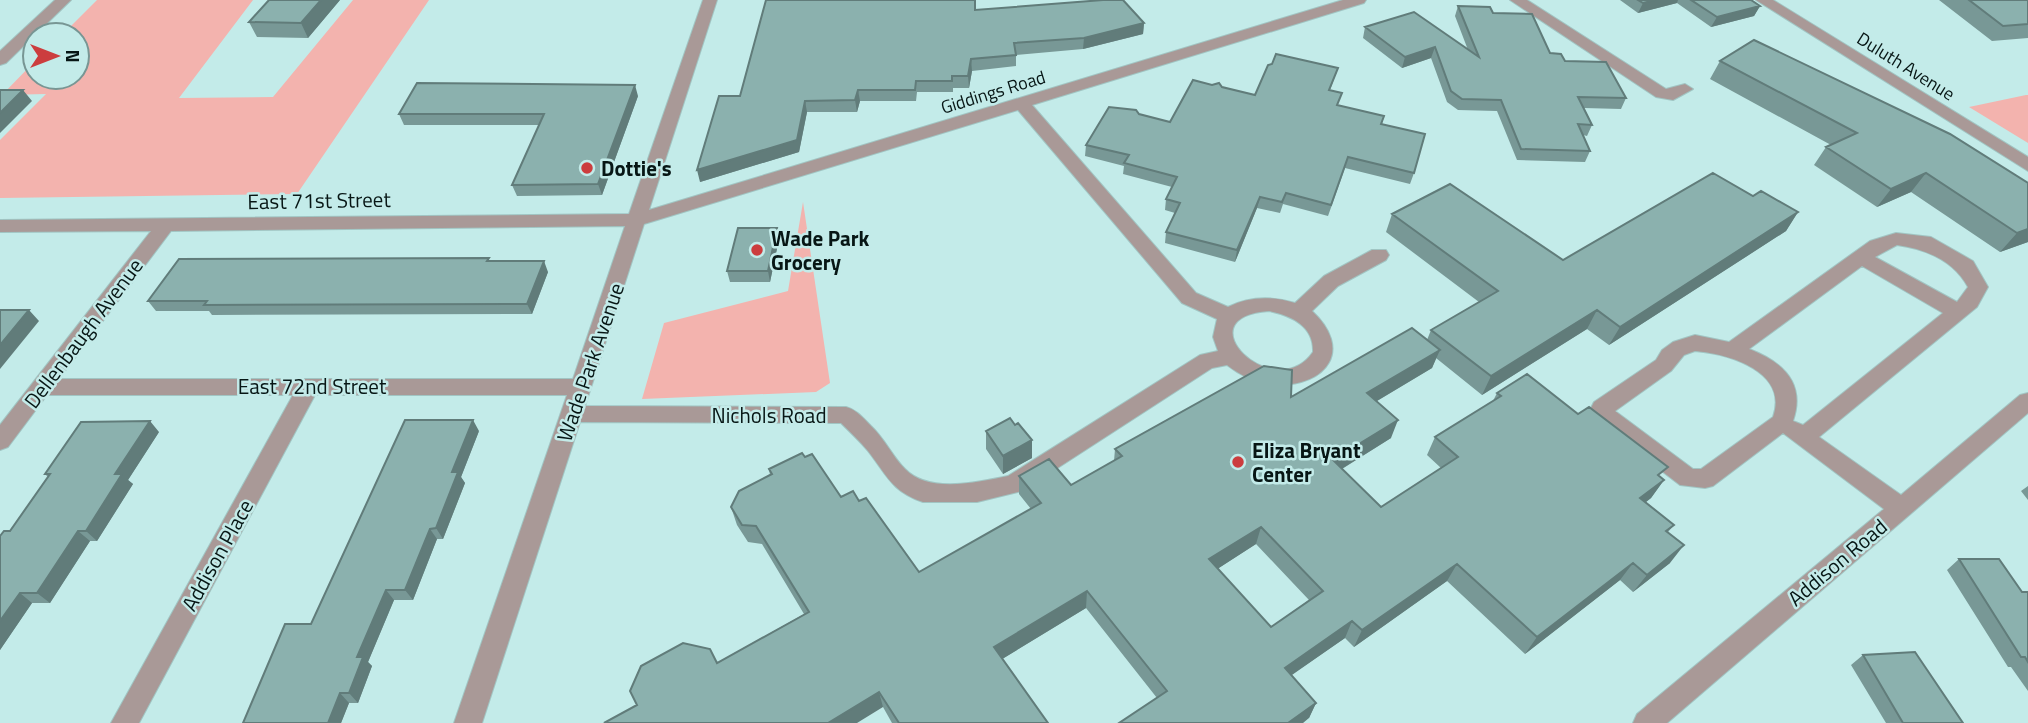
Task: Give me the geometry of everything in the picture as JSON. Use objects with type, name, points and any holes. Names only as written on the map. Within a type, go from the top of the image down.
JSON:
[{"type":"street","points":[[3,54],[64,0]]},
{"type":"street","name":"Wade Park Avenue","points":[[468,723],[639,220],[710,0]]},
{"type":"street","name":"Giddings Road","points":[[639,220],[1359,0]]},
{"type":"street","points":[[1517,0],[1662,94],[1673,95],[1685,89]]},
{"type":"street","name":"Duluth Avenue","points":[[1763,0],[2028,165]]},
{"type":"street","points":[[1021,103],[1189,298],[1229,316]]},
{"type":"street","name":"East 71st Street","points":[[0,226],[639,220]]},
{"type":"street","name":"Dellenbaugh Avenue","points":[[0,442],[166,224]]},
{"type":"street","points":[[1734,349],[1877,246],[1896,239],[1924,242],[1966,266],[1978,287],[1970,302],[1804,437]]},
{"type":"street","points":[[1299,311],[1331,281],[1380,255]]},
{"type":"street","points":[[1861,257],[1958,312]]},
{"type":"street","points":[[1261,303],[1299,311],[1313,322],[1322,336],[1324,350],[1318,364],[1304,373],[1285,378],[1265,376],[1245,369],[1230,357],[1222,343],[1222,328],[1229,316],[1243,307],[1261,303]]},
{"type":"street","points":[[1695,343],[1734,349],[1769,369],[1782,383],[1788,397],[1789,410],[1782,422],[1705,479],[1688,478],[1607,417],[1602,408],[1664,365],[1669,354],[1680,347],[1695,343]]},
{"type":"street","name":"Nichols Road","points":[[573,414],[846,415],[875,443],[897,475],[923,492],[977,492],[1014,484],[1207,361],[1230,357]]},
{"type":"street","name":"Addison Place","points":[[125,723],[309,386]]},
{"type":"street","name":"East 72nd Street","points":[[42,387],[582,387]]},
{"type":"street","name":"Addison Road","points":[[1659,718],[2028,401]]},
{"type":"street","points":[[1782,422],[1901,508]]},
{"type":"shaded area","points":[[97,0],[253,0],[179,98],[273,97],[353,0],[429,0],[297,194],[0,198],[0,140],[46,94],[2,95],[21,75],[21,91],[91,91],[91,21],[76,21]]},
{"type":"shaded area","points":[[2026,95],[2028,143],[1969,107]]},
{"type":"shaded area","points":[[803,202],[830,383],[816,392],[642,399],[664,323],[788,291]]},
{"type":"building","points":[[269,0],[321,0],[301,23],[249,22]]},
{"type":"building","points":[[766,0],[975,0],[975,10],[1123,0],[1144,23],[1084,38],[1014,43],[1016,55],[971,59],[968,76],[952,76],[952,81],[916,81],[915,90],[858,90],[855,100],[805,101],[797,140],[697,170],[719,96],[740,96]]},
{"type":"building","points":[[1691,0],[1751,0],[1760,6],[1717,17]]},
{"type":"building","points":[[1969,0],[2028,0],[2028,24],[2003,26]]},
{"type":"building","points":[[1458,6],[1490,7],[1493,13],[1532,14],[1550,53],[1561,54],[1565,61],[1606,62],[1626,98],[1578,97],[1592,125],[1578,124],[1590,151],[1521,149],[1501,100],[1462,99],[1451,91],[1435,47],[1405,57],[1365,27],[1414,12],[1479,57]]},
{"type":"building","points":[[1754,40],[1950,134],[2028,183],[2028,229],[2017,233],[1926,173],[1891,189],[1826,147],[1857,133],[1720,61]]},
{"type":"building","points":[[1276,54],[1338,68],[1329,90],[1342,93],[1337,105],[1384,116],[1381,124],[1425,134],[1414,173],[1348,157],[1331,205],[1286,193],[1282,202],[1260,197],[1237,250],[1166,232],[1180,203],[1166,199],[1177,177],[1124,163],[1129,155],[1086,145],[1109,107],[1136,110],[1139,114],[1170,122],[1193,80],[1212,85],[1219,83],[1222,87],[1255,95],[1268,65],[1272,64]]},
{"type":"building","points":[[417,83],[635,85],[598,184],[512,185],[544,114],[399,114]]},
{"type":"building","points":[[0,90],[21,90],[22,91],[0,113]]},
{"type":"building","points":[[1713,173],[1753,196],[1761,191],[1798,212],[1620,327],[1597,310],[1491,376],[1431,330],[1498,291],[1392,214],[1450,184],[1563,260]]},
{"type":"building","points":[[738,228],[777,228],[768,271],[727,271]]},
{"type":"building","points":[[489,258],[487,261],[544,261],[527,304],[204,305],[207,301],[148,301],[179,259]]},
{"type":"building","points":[[0,310],[29,310],[0,345]]},
{"type":"building","name":"Eliza Bryant Center","points":[[1412,328],[1440,350],[1367,393],[1398,420],[1333,460],[1381,507],[1458,457],[1435,437],[1501,396],[1497,393],[1527,374],[1578,414],[1589,407],[1668,467],[1658,475],[1664,480],[1640,498],[1674,525],[1666,531],[1684,545],[1647,575],[1633,563],[1537,637],[1457,564],[1362,630],[1352,621],[1285,668],[1316,703],[1288,723],[1119,723],[1167,691],[1087,591],[994,647],[1048,723],[899,723],[879,692],[828,723],[604,723],[637,705],[630,691],[641,666],[683,643],[710,649],[717,663],[809,612],[756,526],[742,525],[731,507],[739,491],[772,474],[769,469],[802,453],[805,457],[812,454],[841,497],[853,491],[859,501],[866,498],[919,572],[1041,503],[1019,476],[1049,459],[1071,485],[1122,456],[1115,449],[1264,366],[1292,370],[1291,397]],"holes":[[[1261,527],[1323,591],[1271,627],[1209,559]]]},
{"type":"building","points":[[1010,418],[1015,425],[1018,423],[1032,440],[1003,456],[986,431]]},
{"type":"building","points":[[405,420],[473,420],[452,472],[458,472],[436,528],[430,529],[405,590],[386,590],[357,657],[363,657],[349,693],[340,693],[328,723],[243,723],[285,624],[311,624]]},
{"type":"building","points":[[150,421],[115,474],[122,474],[86,531],[78,531],[37,593],[20,593],[0,621],[0,536],[4,531],[10,531],[50,474],[45,474],[81,422]]},
{"type":"building","points":[[1959,559],[1999,559],[2022,592],[2028,592],[2028,662],[2025,657],[2021,657]]},
{"type":"building","points":[[1915,652],[1963,723],[1903,723],[1863,655]]},
{"type":"place","name":"Dottie's","points":[[587,168]]},
{"type":"place","name":"Wade Park Grocery","points":[[757,250]]},
{"type":"place","name":"Eliza Bryant Center","points":[[1238,462]]}]
